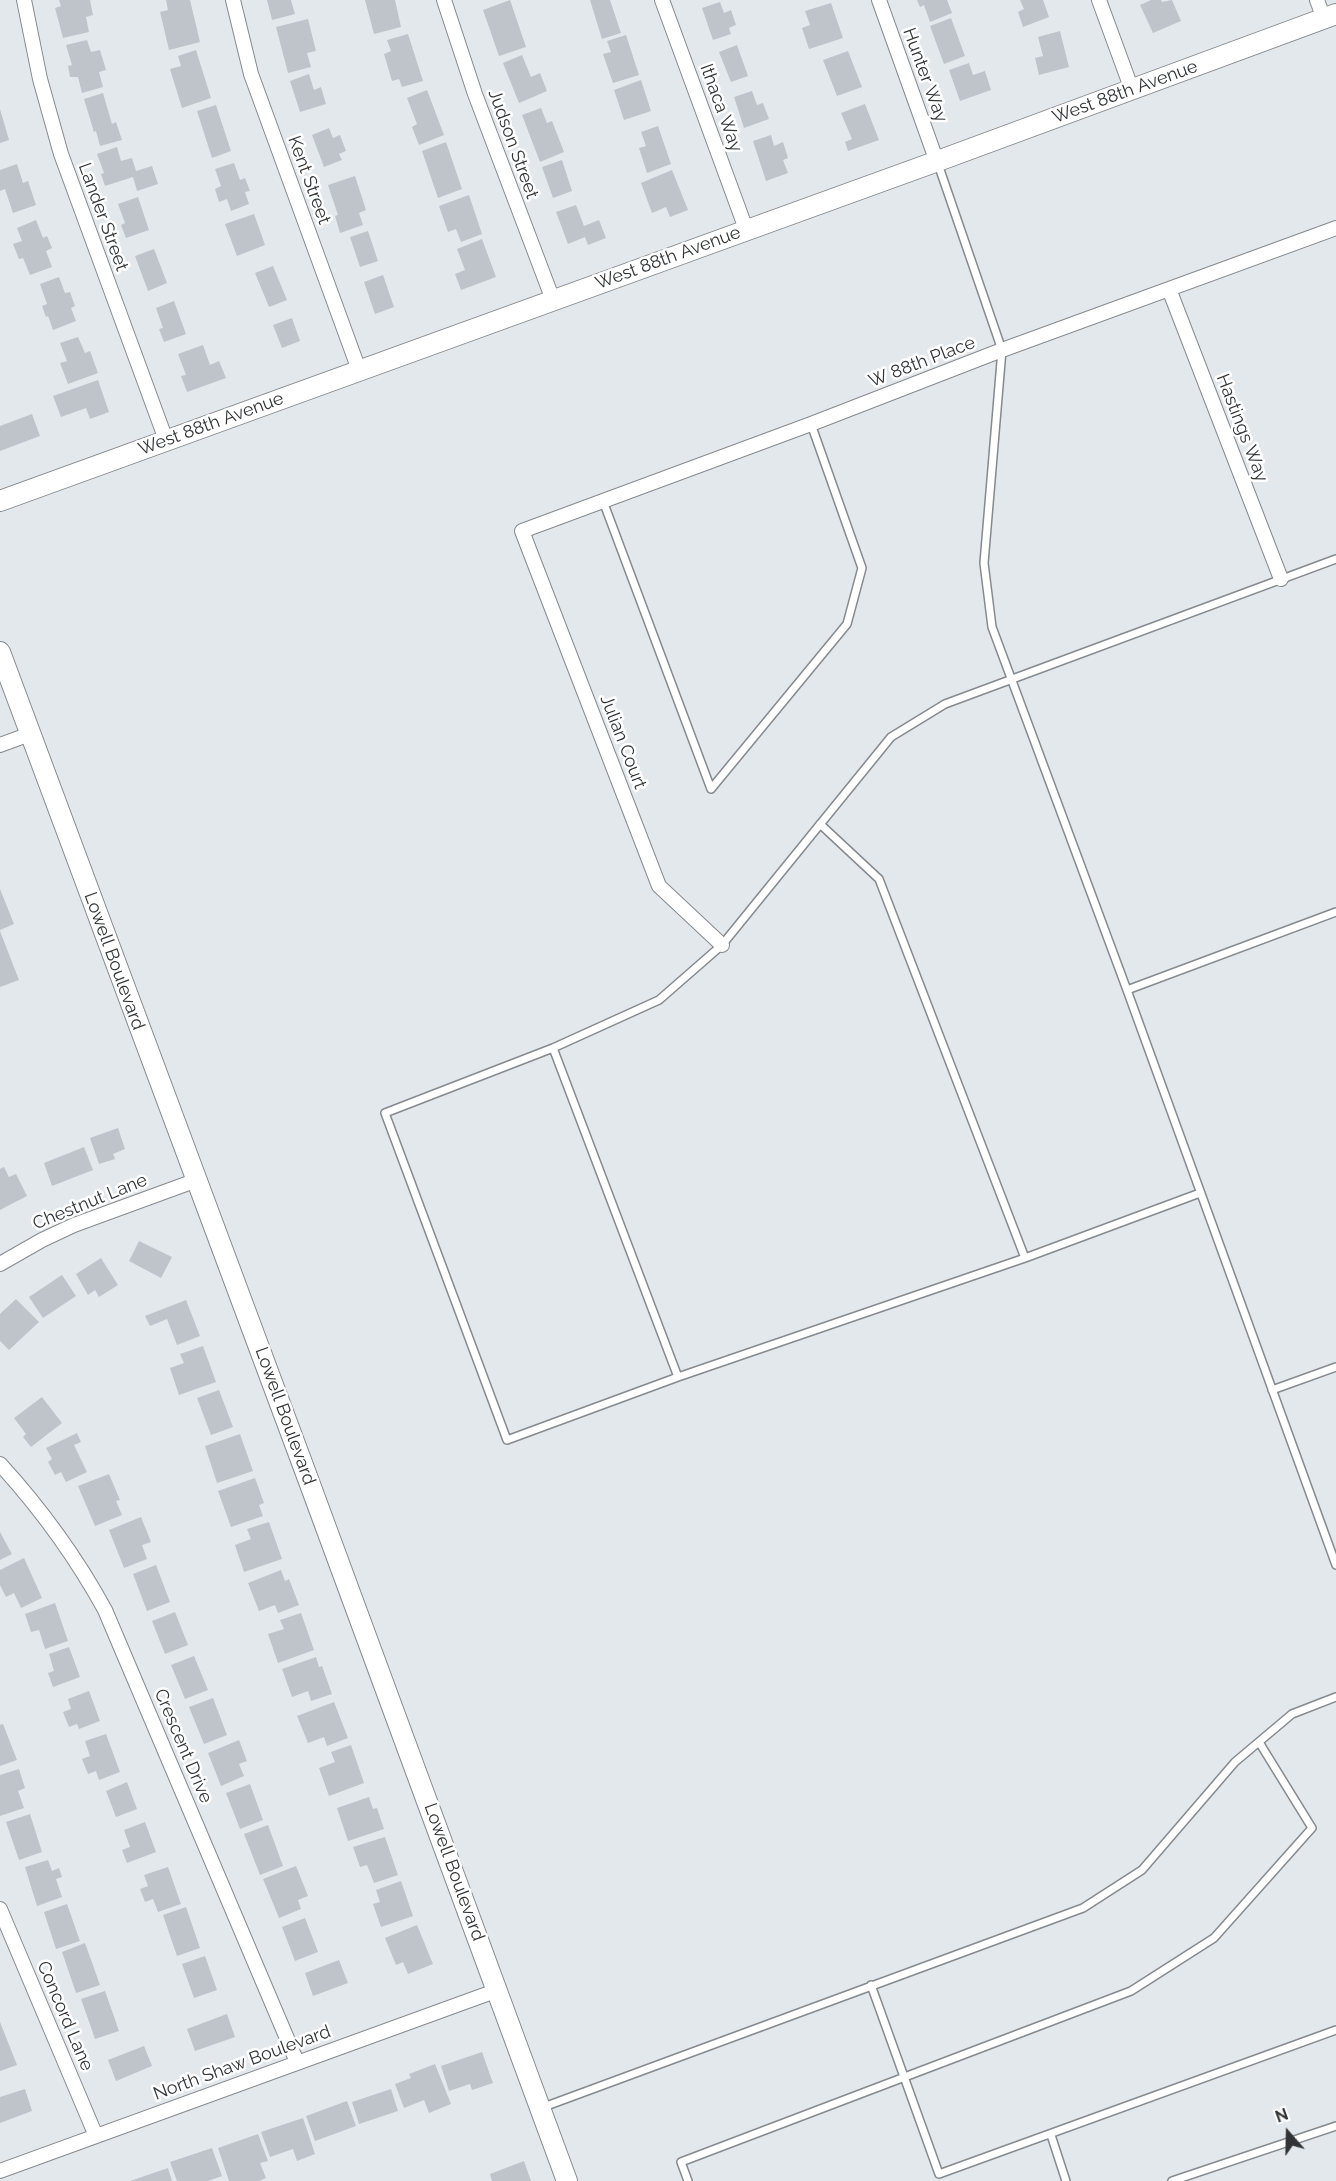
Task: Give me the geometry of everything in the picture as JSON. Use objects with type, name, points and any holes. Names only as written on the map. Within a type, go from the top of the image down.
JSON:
[{"type":"street","name":"Lander Street","points":[[24,0],[40,79],[61,154],[166,440]]},
{"type":"street","name":"Kent Street","points":[[233,0],[251,74],[359,370]]},
{"type":"street","name":"Judson Street","points":[[444,0],[475,94],[553,300]]},
{"type":"street","name":"Ithaca Way","points":[[662,0],[746,229]]},
{"type":"street","name":"Hunter Way","points":[[879,0],[937,162]]},
{"type":"street","points":[[1099,0],[1132,90]]},
{"type":"street","points":[[1317,0],[1330,17]]},
{"type":"street","name":"West 88th Avenue","points":[[0,501],[746,229],[937,162],[1330,17]]},
{"type":"street","name":"W 88th Place","points":[[522,531],[811,424],[1002,350],[1336,228]]},
{"type":"street","name":"Hastings Way","points":[[1169,289],[1281,579]]},
{"type":"street","name":"Julian Court","points":[[522,531],[659,886],[722,945]]},
{"type":"street","name":"Lowell Boulevard","points":[[0,652],[567,2181]]},
{"type":"street","points":[[0,745],[30,734]]},
{"type":"street","name":"Chestnut Lane","points":[[0,1264],[74,1225],[197,1180]]},
{"type":"street","name":"Crescent Drive","points":[[0,1464],[30,1497],[70,1551],[105,1610],[297,2062]]},
{"type":"street","name":"Concord Lane","points":[[0,1909],[96,2136]]},
{"type":"street","name":"North Shaw Boulevard","points":[[0,2171],[498,1990]]},
{"type":"lane","points":[[937,162],[1002,350],[984,563],[992,627],[1336,1565]]},
{"type":"lane","points":[[603,501],[711,789],[847,624],[862,568],[811,424]]},
{"type":"lane","points":[[1200,1192],[1025,1258],[678,1377],[507,1440],[385,1113],[553,1048],[658,1000],[722,945],[891,737],[945,704],[1336,559]]},
{"type":"lane","points":[[820,824],[879,879],[1025,1258]]},
{"type":"lane","points":[[1127,990],[1336,912]]},
{"type":"lane","points":[[553,1048],[678,1377]]},
{"type":"lane","points":[[1272,1390],[1336,1367]]},
{"type":"lane","points":[[541,2108],[1083,1908],[1142,1870],[1235,1762],[1292,1714],[1336,1696]]},
{"type":"lane","points":[[688,2181],[681,2162],[1131,1991],[1214,1938],[1312,1828],[1259,1742]]},
{"type":"lane","points":[[871,1985],[940,2178],[1336,2031]]},
{"type":"lane","points":[[1172,2181],[1336,2126]]},
{"type":"lane","points":[[1051,2135],[1066,2181]]},
{"type":"building","points":[[59,0],[90,0],[93,15],[86,17],[89,32],[63,38],[55,8],[61,6]]},
{"type":"building","points":[[166,0],[190,0],[200,42],[169,50],[160,12],[168,10]]},
{"type":"building","points":[[267,0],[291,0],[295,14],[272,20]]},
{"type":"building","points":[[365,0],[395,0],[401,27],[374,34]]},
{"type":"building","points":[[510,0],[526,47],[499,56],[483,10]]},
{"type":"building","points":[[590,0],[610,0],[621,33],[602,39]]},
{"type":"building","points":[[917,0],[947,0],[952,13],[930,22],[924,5],[920,7]]},
{"type":"building","points":[[1020,0],[1043,0],[1049,17],[1023,27],[1018,12],[1024,9]]},
{"type":"building","points":[[1151,0],[1162,2],[1172,0],[1181,21],[1153,33],[1140,5]]},
{"type":"building","points":[[720,2],[724,13],[731,10],[736,25],[729,28],[731,34],[713,40],[702,8]]},
{"type":"building","points":[[831,3],[843,38],[809,49],[802,28],[810,25],[805,11]]},
{"type":"building","points":[[951,18],[965,56],[944,64],[930,26]]},
{"type":"building","points":[[308,19],[316,51],[307,53],[311,67],[288,73],[276,27]]},
{"type":"building","points":[[1060,31],[1069,67],[1039,75],[1035,58],[1043,56],[1038,37]]},
{"type":"building","points":[[408,34],[423,81],[402,87],[399,79],[392,81],[384,54],[391,51],[387,40]]},
{"type":"building","points":[[626,35],[639,75],[613,83],[603,54],[611,52],[607,41]]},
{"type":"building","points":[[87,40],[91,52],[100,50],[106,70],[99,72],[103,87],[82,93],[78,77],[70,77],[68,66],[72,65],[66,45]]},
{"type":"building","points":[[737,45],[748,76],[731,82],[719,52]]},
{"type":"building","points":[[196,50],[211,98],[182,108],[170,69],[181,66],[178,56]]},
{"type":"building","points":[[848,51],[862,87],[837,96],[823,60]]},
{"type":"building","points":[[522,55],[531,77],[540,73],[547,91],[519,103],[503,63]]},
{"type":"building","points":[[969,63],[973,75],[985,71],[991,90],[960,101],[949,70]]},
{"type":"building","points":[[309,74],[314,90],[321,87],[326,104],[300,112],[290,81]]},
{"type":"building","points":[[641,80],[651,111],[624,120],[614,90]]},
{"type":"building","points":[[427,90],[444,135],[419,145],[412,127],[417,124],[407,98]]},
{"type":"building","points":[[752,91],[757,105],[763,103],[769,119],[744,128],[734,97]]},
{"type":"building","points":[[103,93],[112,124],[116,122],[122,140],[100,146],[84,99]]},
{"type":"building","points":[[865,104],[879,140],[848,151],[845,142],[852,139],[841,113]]},
{"type":"building","points":[[216,105],[231,151],[212,158],[197,111]]},
{"type":"building","points":[[541,108],[547,123],[552,121],[564,152],[540,162],[522,115]]},
{"type":"building","points":[[0,109],[9,140],[0,143]]},
{"type":"building","points":[[658,126],[671,164],[647,173],[639,148],[646,146],[641,132]]},
{"type":"building","points":[[329,128],[333,138],[340,135],[346,151],[339,154],[342,160],[324,167],[312,135]]},
{"type":"building","points":[[771,135],[774,146],[783,142],[788,158],[783,160],[788,173],[766,181],[753,141]]},
{"type":"building","points":[[446,142],[462,189],[438,198],[422,151]]},
{"type":"building","points":[[117,147],[121,161],[132,158],[136,171],[152,166],[158,184],[137,191],[133,177],[105,186],[101,174],[104,173],[97,154]]},
{"type":"building","points":[[562,160],[572,191],[553,198],[542,167]]},
{"type":"building","points":[[234,163],[240,180],[245,178],[250,191],[245,192],[249,204],[231,211],[227,199],[219,202],[215,189],[221,186],[215,169]]},
{"type":"building","points":[[17,164],[23,183],[28,181],[36,205],[13,213],[5,189],[0,191],[0,170]]},
{"type":"building","points":[[672,170],[688,210],[670,217],[666,207],[652,213],[641,183]]},
{"type":"building","points":[[355,176],[366,210],[359,213],[363,225],[340,233],[335,216],[338,215],[328,185]]},
{"type":"building","points":[[469,195],[482,234],[461,242],[456,229],[448,232],[439,206]]},
{"type":"building","points":[[138,197],[149,230],[126,238],[121,225],[125,223],[118,204]]},
{"type":"building","points":[[576,205],[584,226],[599,220],[606,238],[588,245],[585,237],[568,244],[556,212]]},
{"type":"building","points":[[254,214],[265,245],[237,256],[225,224]]},
{"type":"building","points":[[36,220],[43,238],[47,236],[52,248],[46,251],[52,267],[30,275],[23,258],[19,259],[13,244],[22,241],[17,228]]},
{"type":"building","points":[[368,231],[378,261],[360,267],[350,237]]},
{"type":"building","points":[[482,239],[496,277],[461,290],[455,274],[465,270],[457,249]]},
{"type":"building","points":[[154,249],[167,283],[148,291],[135,256]]},
{"type":"building","points":[[273,266],[287,300],[269,307],[255,273]]},
{"type":"building","points":[[383,275],[394,307],[375,314],[364,282]]},
{"type":"building","points":[[59,277],[65,293],[70,292],[75,306],[71,308],[76,321],[53,330],[42,306],[47,304],[40,284]]},
{"type":"building","points":[[174,301],[186,334],[164,342],[159,329],[163,328],[156,308]]},
{"type":"building","points":[[292,318],[300,341],[282,348],[273,325]]},
{"type":"building","points":[[78,337],[85,353],[90,351],[98,373],[68,384],[60,363],[67,361],[60,343]]},
{"type":"building","points":[[203,345],[210,365],[219,361],[226,378],[187,392],[181,376],[186,375],[178,354]]},
{"type":"building","points":[[98,380],[109,412],[90,419],[86,408],[61,417],[53,396]]},
{"type":"building","points":[[32,414],[40,436],[0,451],[0,426]]},
{"type":"building","points":[[0,889],[14,924],[0,930]]},
{"type":"building","points":[[0,931],[19,980],[0,987]]},
{"type":"building","points":[[118,1128],[125,1149],[113,1154],[115,1159],[99,1164],[90,1138]]},
{"type":"building","points":[[84,1147],[93,1170],[52,1186],[44,1163]]},
{"type":"building","points":[[4,1167],[9,1177],[16,1174],[27,1196],[0,1210],[0,1169]]},
{"type":"building","points":[[139,1241],[172,1257],[161,1278],[129,1261]]},
{"type":"building","points":[[101,1258],[118,1285],[99,1297],[95,1290],[88,1295],[76,1274]]},
{"type":"building","points":[[62,1275],[76,1296],[43,1318],[29,1297]]},
{"type":"building","points":[[16,1299],[39,1322],[9,1350],[0,1341],[0,1314]]},
{"type":"building","points":[[186,1300],[200,1336],[177,1345],[167,1319],[150,1326],[145,1316]]},
{"type":"building","points":[[203,1346],[216,1382],[179,1395],[170,1368],[184,1363],[180,1354]]},
{"type":"building","points":[[219,1390],[233,1427],[211,1435],[197,1398]]},
{"type":"building","points":[[42,1397],[62,1423],[31,1447],[23,1437],[26,1434],[14,1418]]},
{"type":"building","points":[[77,1433],[81,1442],[74,1445],[87,1472],[66,1482],[61,1472],[55,1475],[48,1462],[52,1459],[46,1448]]},
{"type":"building","points":[[240,1434],[253,1471],[217,1483],[205,1446]]},
{"type":"building","points":[[109,1474],[120,1500],[116,1501],[122,1515],[95,1526],[78,1486]]},
{"type":"building","points":[[255,1478],[264,1503],[259,1505],[263,1516],[231,1527],[218,1491]]},
{"type":"building","points":[[141,1517],[151,1542],[142,1545],[147,1559],[124,1568],[109,1530]]},
{"type":"building","points":[[269,1522],[282,1559],[244,1572],[235,1545],[251,1539],[247,1529]]},
{"type":"building","points":[[0,1532],[12,1554],[0,1560]]},
{"type":"building","points":[[24,1558],[42,1598],[21,1608],[14,1593],[6,1597],[0,1585],[0,1570]]},
{"type":"building","points":[[156,1565],[170,1602],[147,1611],[133,1574]]},
{"type":"building","points":[[281,1570],[285,1581],[289,1579],[299,1605],[278,1613],[275,1605],[259,1611],[248,1583]]},
{"type":"building","points":[[55,1603],[68,1641],[45,1649],[39,1630],[31,1632],[25,1614]]},
{"type":"building","points":[[175,1612],[188,1645],[165,1654],[152,1621]]},
{"type":"building","points":[[301,1613],[314,1650],[278,1663],[268,1634],[284,1629],[280,1620]]},
{"type":"building","points":[[69,1647],[80,1677],[53,1687],[48,1673],[54,1671],[49,1654]]},
{"type":"building","points":[[194,1656],[208,1690],[185,1699],[171,1665]]},
{"type":"building","points":[[316,1657],[319,1667],[322,1666],[332,1694],[311,1701],[308,1691],[292,1697],[282,1669]]},
{"type":"building","points":[[89,1691],[100,1721],[79,1729],[77,1724],[69,1727],[63,1712],[71,1709],[68,1699]]},
{"type":"building","points":[[213,1698],[227,1735],[204,1744],[189,1707]]},
{"type":"building","points":[[334,1702],[348,1738],[327,1746],[324,1737],[308,1743],[297,1716]]},
{"type":"building","points":[[3,1724],[17,1760],[0,1766],[0,1725]]},
{"type":"building","points":[[106,1734],[120,1772],[99,1780],[96,1771],[88,1774],[82,1759],[90,1756],[85,1741]]},
{"type":"building","points":[[239,1740],[247,1761],[239,1764],[244,1776],[221,1786],[208,1753]]},
{"type":"building","points":[[351,1745],[364,1783],[329,1796],[319,1768],[335,1762],[331,1752]]},
{"type":"building","points":[[19,1769],[25,1788],[18,1791],[24,1808],[0,1816],[0,1775]]},
{"type":"building","points":[[127,1782],[137,1809],[116,1817],[106,1791]]},
{"type":"building","points":[[250,1784],[263,1820],[240,1829],[226,1793]]},
{"type":"building","points":[[369,1797],[373,1809],[377,1808],[384,1829],[348,1841],[337,1808]]},
{"type":"building","points":[[30,1814],[42,1852],[19,1860],[6,1822]]},
{"type":"building","points":[[145,1822],[156,1852],[127,1863],[122,1850],[130,1847],[124,1830]]},
{"type":"building","points":[[268,1825],[283,1866],[260,1875],[244,1834]]},
{"type":"building","points":[[385,1837],[398,1875],[374,1883],[367,1865],[360,1867],[353,1847]]},
{"type":"building","points":[[48,1860],[52,1871],[59,1868],[62,1877],[56,1879],[62,1897],[37,1906],[25,1867]]},
{"type":"building","points":[[296,1866],[308,1896],[298,1900],[301,1909],[279,1918],[263,1879]]},
{"type":"building","points":[[168,1867],[181,1904],[158,1912],[153,1899],[145,1902],[140,1889],[148,1886],[144,1875]]},
{"type":"building","points":[[401,1881],[413,1916],[381,1927],[373,1904],[380,1902],[376,1890]]},
{"type":"building","points":[[67,1904],[80,1941],[56,1949],[44,1912]]},
{"type":"building","points":[[186,1907],[200,1948],[177,1956],[163,1915]]},
{"type":"building","points":[[305,1918],[318,1952],[295,1961],[282,1927]]},
{"type":"building","points":[[417,1925],[433,1964],[408,1974],[403,1962],[396,1965],[385,1938]]},
{"type":"building","points":[[85,1943],[100,1985],[76,1993],[62,1952]]},
{"type":"building","points":[[205,1956],[217,1990],[194,1998],[182,1964]]},
{"type":"building","points":[[339,1960],[348,1983],[313,1996],[305,1973]]},
{"type":"building","points":[[105,1991],[119,2031],[95,2039],[81,1999]]},
{"type":"building","points":[[227,2014],[235,2037],[195,2051],[187,2029]]},
{"type":"building","points":[[0,2022],[17,2065],[0,2071]]},
{"type":"building","points":[[144,2046],[152,2066],[116,2081],[108,2060]]},
{"type":"building","points":[[482,2052],[493,2083],[472,2090],[470,2084],[449,2091],[441,2066]]},
{"type":"building","points":[[435,2064],[451,2104],[429,2113],[424,2100],[404,2108],[395,2084],[411,2078],[409,2074]]},
{"type":"building","points":[[25,2089],[32,2111],[0,2123],[0,2097]]},
{"type":"building","points":[[391,2089],[398,2111],[359,2124],[352,2102]]},
{"type":"building","points":[[347,2101],[356,2126],[315,2141],[306,2116]]},
{"type":"building","points":[[303,2118],[315,2154],[297,2161],[293,2149],[270,2157],[261,2132]]},
{"type":"building","points":[[258,2134],[268,2161],[260,2163],[266,2178],[259,2181],[229,2181],[218,2148]]},
{"type":"building","points":[[212,2148],[222,2176],[208,2181],[177,2181],[170,2162]]},
{"type":"building","points":[[524,2161],[531,2181],[492,2181],[490,2174]]},
{"type":"building","points":[[168,2168],[172,2181],[130,2181]]}]
